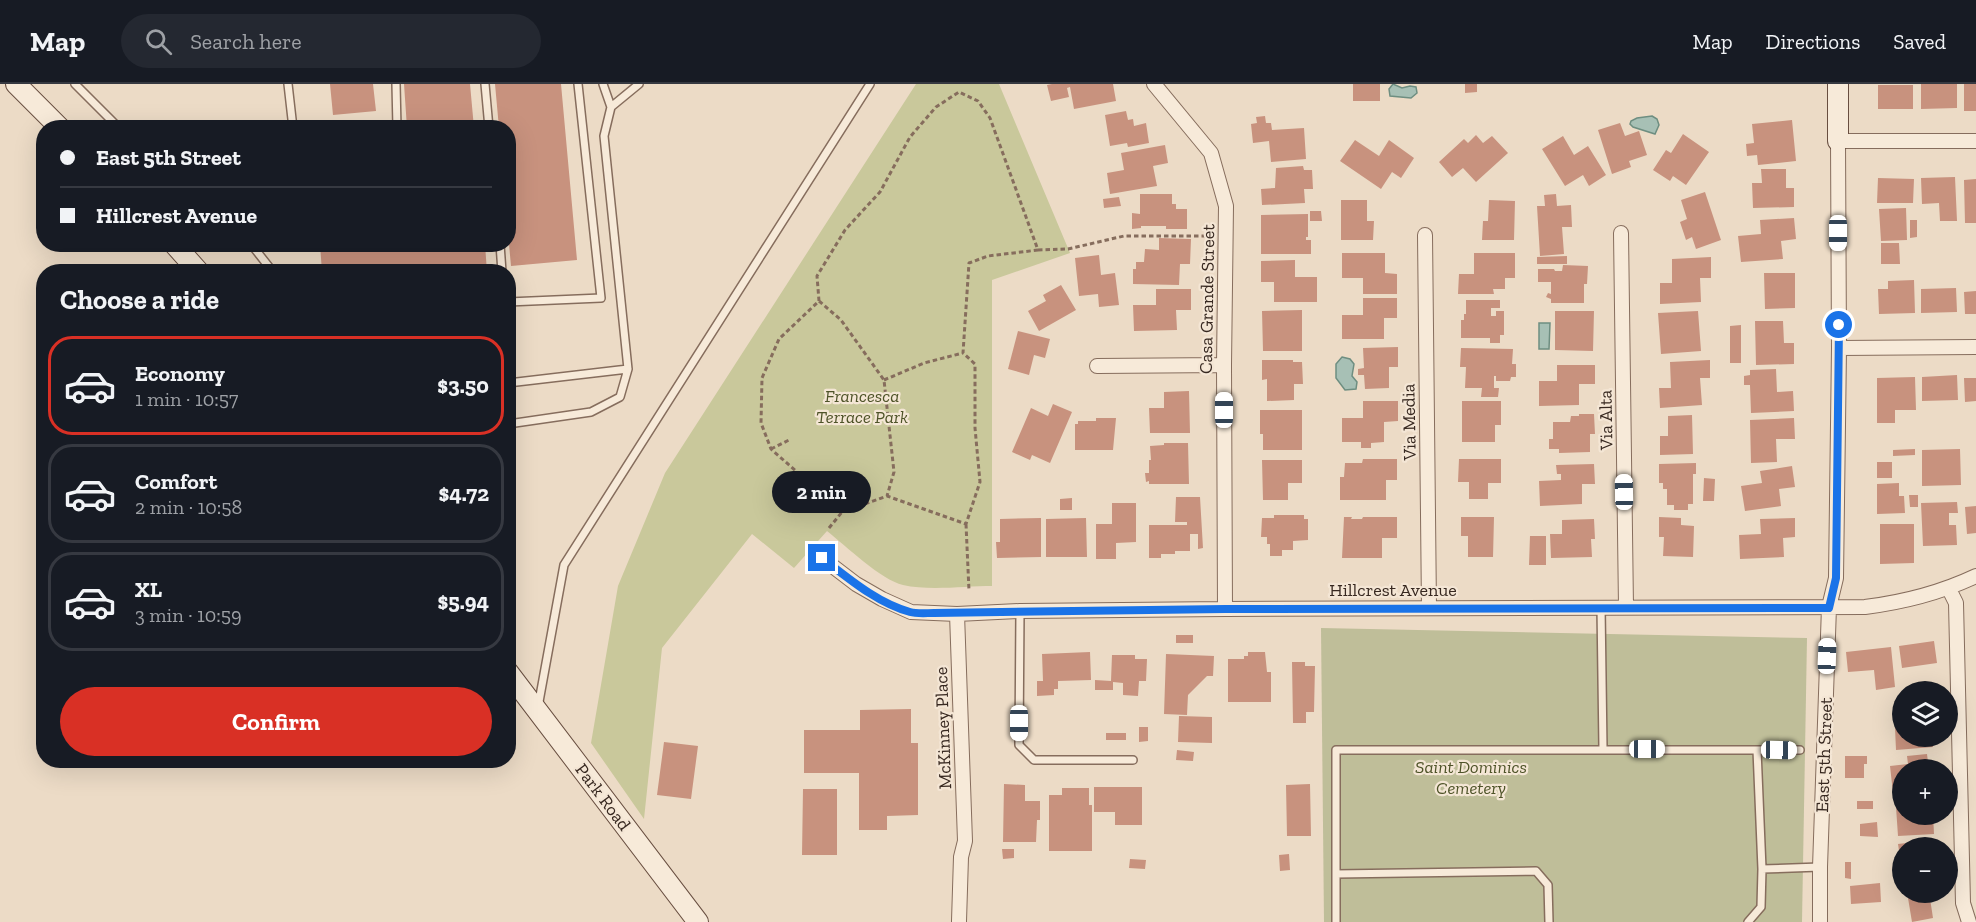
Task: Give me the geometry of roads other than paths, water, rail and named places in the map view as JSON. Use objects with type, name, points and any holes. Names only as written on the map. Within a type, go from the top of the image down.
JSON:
[{"type":"street","points":[[16,84],[52,120]]},
{"type":"street","name":"Casa Grande Street","points":[[1154,84],[1211,153],[1226,206],[1225,609]]},
{"type":"street","name":"East 5th Street","points":[[1820,922],[1829,608],[1836,578],[1839,348],[1838,84]]},
{"type":"street","points":[[1838,141],[1976,141]]},
{"type":"street","name":"Via Alta","points":[[1621,233],[1626,607]]},
{"type":"street","name":"Via Media","points":[[1425,234],[1429,608]]},
{"type":"street","points":[[181,252],[192,264]]},
{"type":"street","points":[[1839,348],[1976,346]]},
{"type":"street","points":[[1097,366],[1224,365]]},
{"type":"street","name":"Hillcrest Avenue","points":[[822,558],[856,584],[911,612],[957,614],[1020,611],[1225,609],[1865,607],[1905,602],[1949,589],[1976,576]]},
{"type":"street","points":[[1949,589],[1956,603],[1963,903],[1968,922]]},
{"type":"street","name":"McKinney Place","points":[[957,614],[965,841],[962,856],[959,921]]},
{"type":"street","name":"Park Road","points":[[516,683],[698,922]]},
{"type":"lane","points":[[75,84],[111,120]]},
{"type":"lane","points":[[288,84],[292,120]]},
{"type":"lane","points":[[396,84],[397,120]]},
{"type":"lane","points":[[484,84],[488,120]]},
{"type":"lane","points":[[516,302],[601,298],[578,84]]},
{"type":"lane","points":[[516,423],[591,412],[620,397],[628,369],[604,136],[611,107],[603,84]]},
{"type":"lane","points":[[611,107],[639,84]]},
{"type":"lane","points":[[537,711],[564,566],[870,84]]},
{"type":"lane","points":[[257,252],[267,264]]},
{"type":"lane","points":[[516,381],[628,369]]},
{"type":"lane","points":[[1601,607],[1603,749]]},
{"type":"lane","points":[[1020,611],[1019,745],[1034,760],[1133,760]]},
{"type":"lane","points":[[1336,922],[1336,750],[1800,750]]},
{"type":"lane","points":[[1748,922],[1761,907],[1762,869],[1757,750]]},
{"type":"lane","points":[[1762,869],[1820,867]]},
{"type":"lane","points":[[1336,874],[1536,871],[1548,885],[1549,922]]},
{"type":"park label","name":"Francesca Terrace Park","points":[[862,406]]},
{"type":"park label","name":"Saint Dominics Cemetery","points":[[1471,777]]}]
